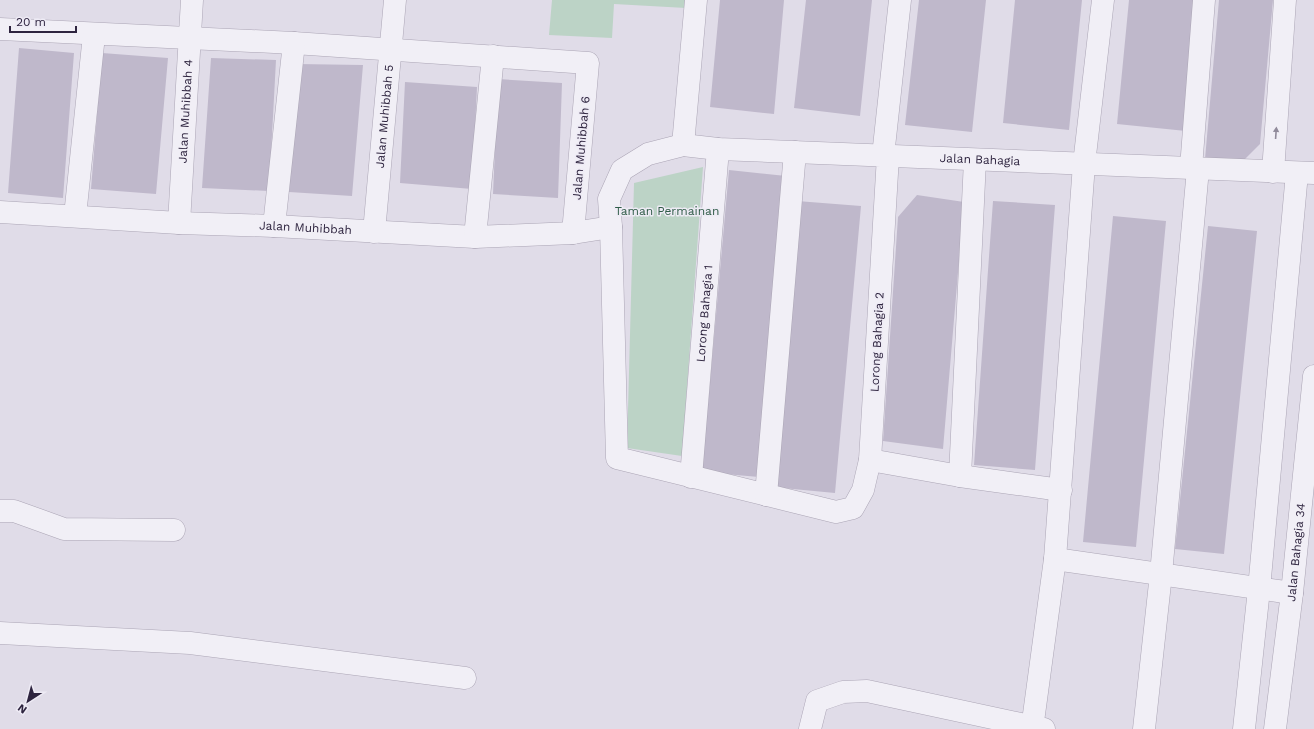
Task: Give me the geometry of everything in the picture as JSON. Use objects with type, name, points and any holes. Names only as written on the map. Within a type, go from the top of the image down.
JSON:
[{"type":"street","name":"Jalan Muhibbah 4","points":[[179,223],[192,0]]},
{"type":"street","name":"Jalan Muhibbah 5","points":[[374,232],[395,0]]},
{"type":"street","points":[[683,145],[696,0]]},
{"type":"street","name":"Lorong Bahagia 2","points":[[766,495],[836,512],[853,508],[863,490],[870,460],[885,156],[900,0]]},
{"type":"street","points":[[810,729],[817,701],[843,692],[867,691],[1036,728],[1055,559],[1061,490],[1084,164],[1103,0]]},
{"type":"street","points":[[1144,729],[1161,574],[1194,168],[1204,0]]},
{"type":"street","points":[[1273,172],[1285,0]]},
{"type":"street","points":[[0,29],[94,35],[191,37],[493,56],[476,237]]},
{"type":"street","points":[[75,216],[94,35]]},
{"type":"street","points":[[274,226],[294,43]]},
{"type":"street","name":"Jalan Muhibbah 6","points":[[493,56],[588,62],[574,233]]},
{"type":"street","name":"Jalan Bahagia","points":[[691,477],[616,458],[611,228],[609,199],[622,170],[648,154],[683,145],[718,149],[1305,173]]},
{"type":"street","name":"Lorong Bahagia 1","points":[[691,477],[718,149]]},
{"type":"street","points":[[691,477],[766,495],[795,152]]},
{"type":"street","points":[[960,476],[975,160]]},
{"type":"street","points":[[1244,729],[1305,173]]},
{"type":"street","name":"Jalan Muhibbah","points":[[0,212],[179,223],[274,226],[476,237],[574,233],[611,228]]},
{"type":"street","name":"Jalan Bahagia 34","points":[[1275,729],[1292,594],[1308,485],[1314,376]]},
{"type":"street","points":[[870,460],[960,476],[1061,490]]},
{"type":"street","points":[[0,511],[14,511],[64,529],[174,530]]},
{"type":"street","points":[[1055,559],[1292,594]]},
{"type":"street","points":[[0,633],[190,642],[465,678]]},
{"type":"green space","points":[[552,0],[686,0],[686,8],[614,4],[612,38],[549,35]]},
{"type":"green space","name":"Taman Permainan","points":[[703,167],[682,456],[627,448],[634,183]]},
{"type":"building","points":[[720,0],[784,0],[774,114],[710,107]]},
{"type":"building","points":[[806,0],[872,0],[860,116],[794,108]]},
{"type":"building","points":[[919,0],[986,0],[972,132],[905,125]]},
{"type":"building","points":[[1015,0],[1082,0],[1069,130],[1003,123]]},
{"type":"building","points":[[1129,0],[1198,0],[1186,131],[1117,124]]},
{"type":"building","points":[[1219,0],[1273,0],[1260,144],[1243,161],[1205,159]]},
{"type":"building","points":[[19,48],[74,53],[63,198],[8,193]]},
{"type":"building","points":[[102,53],[168,58],[156,194],[91,189]]},
{"type":"building","points":[[211,58],[276,60],[269,191],[202,188]]},
{"type":"building","points":[[297,64],[363,65],[352,196],[289,192]]},
{"type":"building","points":[[498,79],[562,83],[558,198],[493,194]]},
{"type":"building","points":[[405,82],[477,87],[472,189],[400,183]]},
{"type":"building","points":[[729,170],[786,176],[759,477],[702,472]]},
{"type":"building","points":[[917,195],[964,202],[943,449],[883,441],[898,217]]},
{"type":"building","points":[[797,201],[861,206],[835,493],[772,487]]},
{"type":"building","points":[[993,201],[1055,205],[1035,470],[974,465]]},
{"type":"building","points":[[1113,216],[1166,221],[1136,547],[1083,542]]},
{"type":"building","points":[[1208,226],[1257,231],[1224,554],[1175,549]]}]
